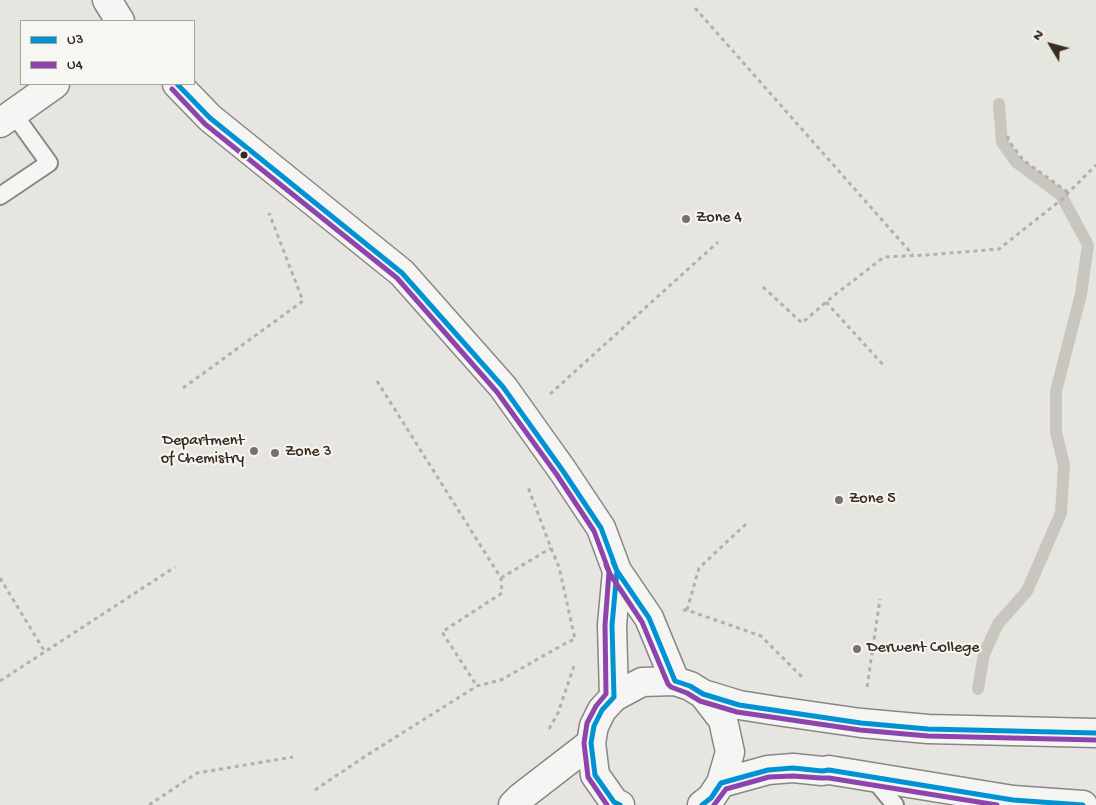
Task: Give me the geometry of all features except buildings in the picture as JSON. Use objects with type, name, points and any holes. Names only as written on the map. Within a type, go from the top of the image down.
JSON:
[{"type":"street","points":[[107,0],[119,20]]},
{"type":"street","points":[[7,118],[54,85]]},
{"type":"street","points":[[178,85],[210,118],[402,273],[502,387],[563,471],[600,528],[616,571],[648,618],[675,681]]},
{"type":"street","points":[[614,697],[612,625],[616,571]]},
{"type":"street","points":[[620,805],[614,802],[595,775],[591,743],[594,726],[602,710],[614,697],[642,682],[675,681],[690,686],[703,694],[739,704],[861,722],[928,729],[1096,733]]},
{"type":"street","points":[[702,805],[711,798],[721,783],[730,752],[723,720],[703,694]]},
{"type":"street","points":[[513,805],[591,743]]},
{"type":"street","points":[[721,783],[768,770],[793,768],[829,770],[1009,803],[1083,805]]},
{"type":"lane","points":[[0,196],[49,163],[7,118]]},
{"type":"lane","points":[[872,777],[895,805]]},
{"type":"path","points":[[695,8],[913,256]]},
{"type":"path","points":[[1008,136],[1008,140],[1023,160],[1067,195]]},
{"type":"path","points":[[762,287],[802,324],[826,302],[884,256],[913,256],[999,249],[1067,195],[1096,165]]},
{"type":"path","points":[[183,388],[303,301],[268,209]]},
{"type":"path","points":[[525,418],[718,242]]},
{"type":"path","points":[[826,302],[886,367]]},
{"type":"path","points":[[376,381],[501,578],[502,593],[442,632],[477,686]]},
{"type":"path","points":[[528,487],[559,567],[575,639],[575,648]]},
{"type":"path","points":[[688,610],[699,568],[747,522]]},
{"type":"path","points":[[501,578],[551,548]]},
{"type":"path","points":[[0,681],[175,567]]},
{"type":"path","points":[[0,578],[45,652]]},
{"type":"path","points":[[866,690],[880,599]]},
{"type":"path","points":[[648,618],[688,610],[761,636],[808,683]]},
{"type":"path","points":[[315,790],[477,686],[500,680],[575,639]]},
{"type":"path","points":[[544,737],[558,713],[575,665],[575,656]]},
{"type":"path","points":[[149,805],[197,773],[293,757]]},
{"type":"shaded area","points":[[0,0],[1096,0],[1096,805],[0,805]]},
{"type":"shaded area","points":[[0,0],[66,0],[70,20],[20,20],[20,77],[0,92]]},
{"type":"shaded area","points":[[490,0],[639,0],[628,4],[564,81],[499,109],[438,110],[388,93],[388,61],[424,44],[481,8]]},
{"type":"shaded area","points":[[706,0],[1096,0],[1096,694],[989,699],[1014,653],[999,655],[993,644],[1067,497],[1074,445],[1054,408],[1019,372],[960,302],[954,269],[919,225]]},
{"type":"shaded area","points":[[113,86],[142,104],[195,152],[87,125],[76,111],[90,99]]},
{"type":"shaded area","points":[[241,186],[257,199],[277,266],[232,193]]},
{"type":"shaded area","points":[[274,212],[386,309],[391,317],[392,326],[390,336],[381,352],[324,280],[306,291],[299,285]]},
{"type":"shaded area","points":[[439,384],[456,389],[508,454],[533,527],[543,546],[505,569],[421,432],[433,426],[415,398],[430,386]]},
{"type":"shaded area","points":[[863,443],[880,446],[894,456],[904,470],[907,487],[904,504],[894,518],[880,528],[863,531],[846,528],[832,518],[822,504],[819,487],[822,470],[832,456],[846,446]]},
{"type":"shaded area","points":[[95,463],[162,568],[56,636],[0,547],[0,524]]},
{"type":"shaded area","points":[[606,481],[616,486],[692,566],[682,602],[671,607],[606,491]]},
{"type":"shaded area","points":[[540,499],[562,527],[570,544],[579,580],[582,605],[578,619],[564,563]]},
{"type":"shaded area","points":[[547,555],[565,615],[565,629],[560,639],[500,674],[483,678],[456,632],[508,598],[510,579]]},
{"type":"shaded area","points":[[694,617],[766,646],[809,693],[760,687],[735,678],[725,672],[695,645],[680,620]]},
{"type":"shaded area","points":[[844,627],[867,638],[862,674],[859,682],[845,688],[817,681],[802,668]]},
{"type":"shaded area","points":[[568,650],[562,668],[525,736],[501,762],[472,788],[442,805],[163,805],[198,782],[285,772],[306,803],[477,691],[503,685]]},
{"type":"shaded area","points":[[655,714],[667,714],[684,723],[691,734],[693,746],[691,758],[684,769],[667,778],[655,778],[643,773],[634,764],[629,752],[629,740],[634,728],[643,719]]},
{"type":"shaded area","points":[[990,752],[1096,753],[1096,787],[1001,775]]},
{"type":"waterway","points":[[978,689],[984,654],[998,624],[1027,591],[1061,513],[1064,465],[1056,432],[1056,391],[1081,294],[1088,245],[1061,195],[1016,162],[1002,142],[999,104]]},
{"type":"transit line","name":"U3","points":[[178,85],[210,118],[402,273],[503,387],[601,528],[617,571],[649,618],[675,681],[690,686],[703,694],[739,705],[861,723],[928,729],[1096,733]]},
{"type":"transit line","name":"U4","points":[[172,89],[205,124],[397,278],[497,392],[557,475],[594,531],[610,574],[642,622],[668,684],[671,687],[687,693],[700,701],[737,712],[860,730],[928,736],[1096,740]]},
{"type":"transit line","name":"U3","points":[[613,562],[617,571],[612,625],[614,697],[602,710],[594,726],[591,743],[595,775],[614,802],[620,805]]},
{"type":"transit line","name":"U4","points":[[606,565],[609,572],[605,625],[606,694],[596,706],[587,723],[584,743],[588,777],[607,805]]},
{"type":"transit line","name":"U3","points":[[702,805],[711,798],[721,783],[768,770],[793,768],[829,770],[1013,800],[1083,805]]},
{"type":"transit line","name":"U4","points":[[714,805],[726,789],[769,777],[793,776],[829,778],[997,805]]},
{"type":"place","name":"Zone 4","points":[[686,219]]},
{"type":"place","name":"Department of Chemistry","points":[[254,451]]},
{"type":"place","name":"Zone 3","points":[[275,453]]},
{"type":"place","name":"Zone 5","points":[[839,500]]},
{"type":"place","name":"Derwent College","points":[[857,649]]}]
